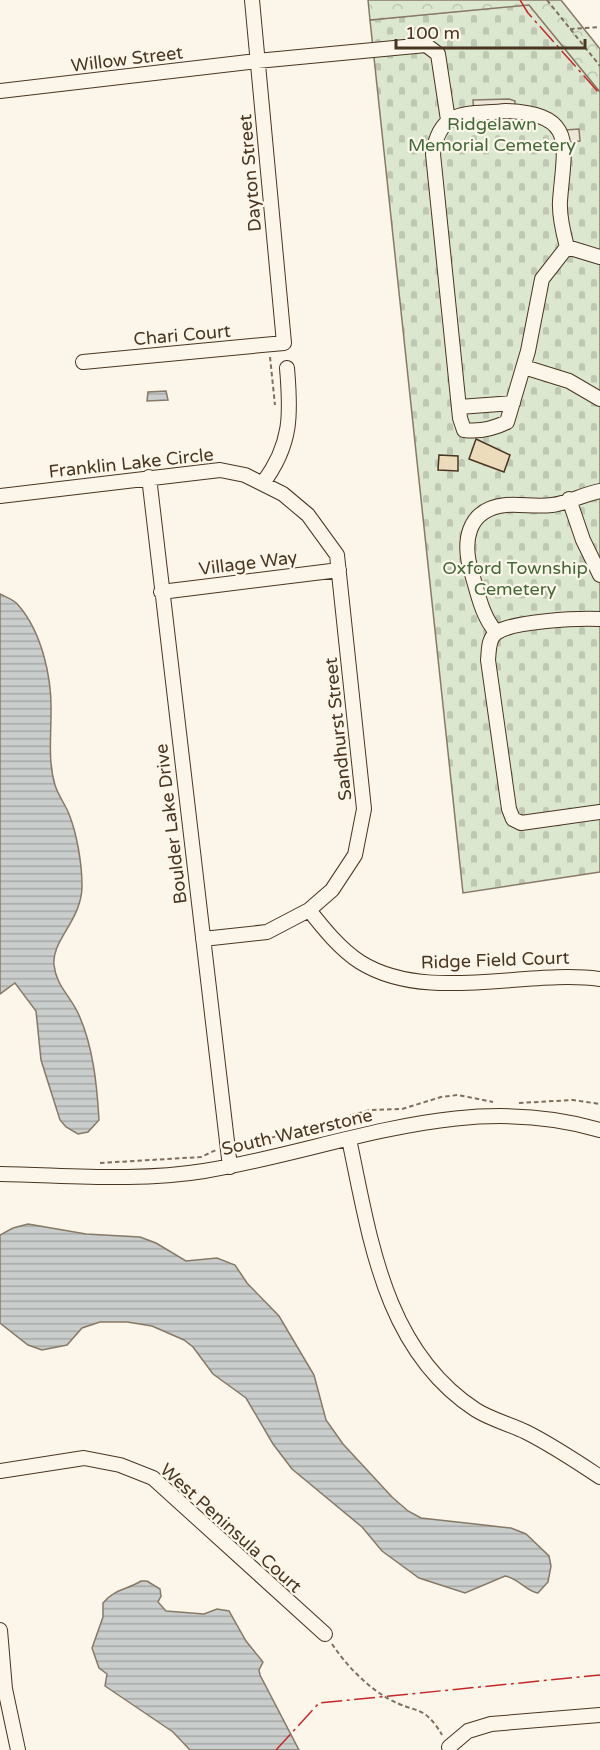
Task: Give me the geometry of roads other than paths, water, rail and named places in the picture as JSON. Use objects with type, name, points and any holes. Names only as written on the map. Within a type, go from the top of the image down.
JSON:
[{"type":"street","name":"Dayton Street","points":[[252,0],[284,343]]},
{"type":"street","name":"Willow Street","points":[[0,91],[257,61],[426,45],[438,54],[448,120]]},
{"type":"street","points":[[506,111],[530,113],[549,121],[560,131],[565,148],[560,204],[567,247],[542,279],[524,367],[507,422],[493,429],[473,432],[464,430],[459,407],[433,154],[436,135],[448,120],[455,116],[506,111]]},
{"type":"street","points":[[567,247],[600,257]]},
{"type":"street","name":"Chari Court","points":[[83,362],[284,343]]},
{"type":"street","points":[[524,367],[569,381],[600,399]]},
{"type":"street","points":[[263,483],[277,464],[288,428],[291,412],[288,368]]},
{"type":"street","points":[[459,407],[513,403]]},
{"type":"street","name":"Franklin Lake Circle","points":[[0,496],[220,470],[245,475],[263,483]]},
{"type":"street","name":"Boulder Lake Drive","points":[[149,477],[230,1167]]},
{"type":"street","name":"Sandhurst Street","points":[[203,939],[267,932],[309,910],[332,890],[355,855],[364,809],[337,555],[308,515],[283,494],[263,483]]},
{"type":"street","points":[[496,633],[488,623],[469,564],[466,543],[470,526],[484,512],[502,506],[552,505],[600,491]]},
{"type":"street","points":[[569,499],[583,540],[600,575]]},
{"type":"street","name":"Village Way","points":[[161,592],[339,570]]},
{"type":"street","points":[[600,619],[553,620],[496,633],[490,641],[488,660],[509,809],[513,819],[521,823],[600,812]]},
{"type":"street","name":"Ridge Field Court","points":[[309,910],[334,940],[359,961],[393,977],[411,981],[449,982],[572,975],[600,979]]},
{"type":"street","name":"South Waterstone","points":[[0,1174],[162,1176],[230,1167],[421,1122],[473,1115],[539,1117],[600,1130]]},
{"type":"street","points":[[349,1139],[372,1250],[382,1282],[411,1345],[434,1374],[464,1401],[495,1420],[546,1442],[600,1477]]},
{"type":"street","name":"West Peninsula Court","points":[[0,1471],[84,1458],[120,1464],[153,1479],[325,1634]]},
{"type":"street","points":[[0,1630],[5,1689],[18,1750]]},
{"type":"street","points":[[449,1747],[468,1731],[491,1724],[585,1714],[600,1715]]},
{"type":"park label","name":"Ridgelawn Memorial Cemetery","points":[[492,134]]},
{"type":"park label","name":"Oxford Township Cemetery","points":[[515,578]]}]
